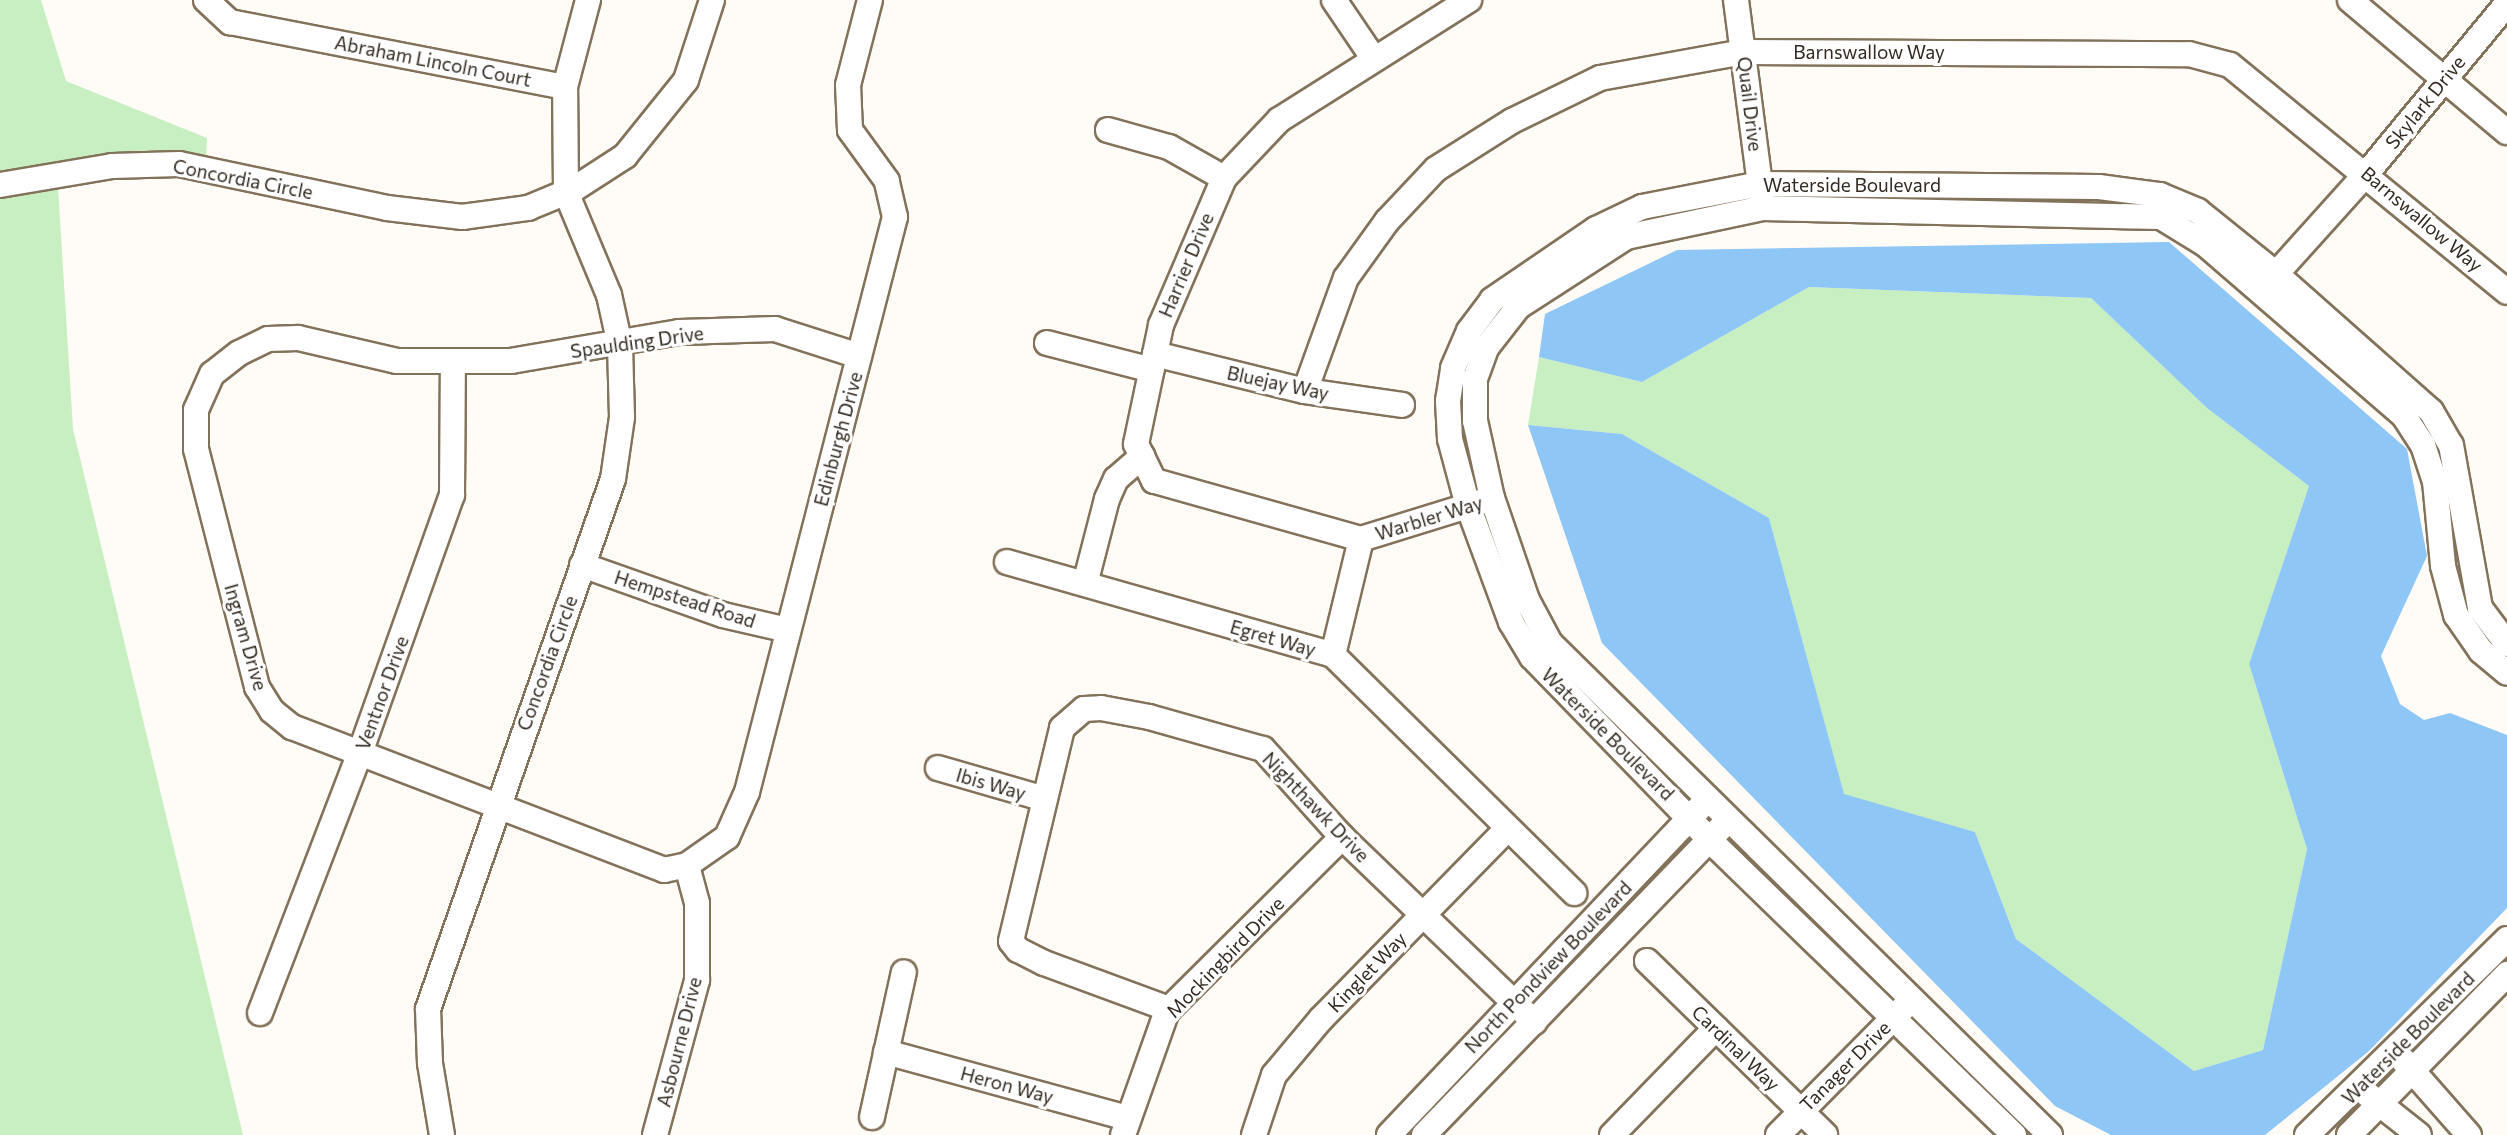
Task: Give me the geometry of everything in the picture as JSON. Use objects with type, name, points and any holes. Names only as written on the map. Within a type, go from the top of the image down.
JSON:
[{"type":"street","name":"Abraham Lincoln Court","points":[[206,0],[230,22],[565,87]]},
{"type":"street","points":[[566,192],[565,87],[587,0]]},
{"type":"street","name":"Concordia Circle","points":[[0,185],[112,166],[179,164],[387,208],[462,217],[528,208],[566,192],[625,156],[686,80],[712,0]]},
{"type":"street","name":"Edinburgh Drive","points":[[687,865],[727,837],[747,792],[895,218],[887,181],[850,130],[848,85],[870,0]]},
{"type":"street","points":[[1334,0],[1374,59]]},
{"type":"street","name":"Harrier Drive","points":[[1142,456],[1136,444],[1153,362],[1177,278],[1224,178],[1279,120],[1469,0]]},
{"type":"street","name":"Quail Drive","points":[[1736,0],[1761,196]]},
{"type":"street","points":[[2350,0],[2445,77],[2507,132]]},
{"type":"street","name":"Skylark Drive","points":[[2258,294],[2367,173],[2507,4]]},
{"type":"street","name":"Barnswallow Way","points":[[1305,391],[1346,278],[1387,221],[1436,169],[1512,121],[1600,78],[1743,52],[2189,54],[2230,65],[2367,173],[2507,292]]},
{"type":"street","points":[[1108,130],[1169,147],[1224,178]]},
{"type":"street","name":"Waterside Boulevard","points":[[2014,1135],[1710,840],[1532,657],[1511,622],[1468,506],[1450,439],[1448,401],[1454,368],[1469,331],[1492,300],[1596,229],[1642,207],[1761,196],[2099,187],[2160,195],[2198,211],[2276,274],[2431,411],[2451,444],[2480,608],[2507,644]]},
{"type":"street","name":"Concordia Circle","points":[[442,1135],[430,1063],[428,1009],[613,479],[621,416],[619,342],[609,295],[566,192]]},
{"type":"street","name":"Waterside Boulevard","points":[[2050,1135],[1550,643],[1527,600],[1492,498],[1475,421],[1475,379],[1486,348],[1518,307],[1626,237],[1761,196],[2161,217],[2205,244],[2258,294],[2404,416],[2423,445],[2435,481],[2443,566],[2456,615],[2481,651],[2507,673]]},
{"type":"street","name":"Spaulding Drive","points":[[453,363],[511,361],[679,332],[775,329],[859,356]]},
{"type":"street","name":"Ingram Drive","points":[[453,363],[397,361],[298,338],[268,339],[212,374],[196,410],[196,449],[257,687],[272,711],[292,727],[664,870],[687,865]]},
{"type":"street","name":"Bluejay Way","points":[[1047,343],[1305,391],[1402,405]]},
{"type":"street","name":"Ventnor Drive","points":[[260,1013],[360,753],[452,495],[453,363]]},
{"type":"street","points":[[1086,584],[1107,499],[1116,479],[1142,456],[1154,481],[1361,539]]},
{"type":"street","name":"Warbler Way","points":[[1333,655],[1361,539],[1492,498]]},
{"type":"street","name":"Egret Way","points":[[1007,562],[1333,655],[1574,893]]},
{"type":"street","name":"Hempstead Road","points":[[582,565],[723,615],[788,630]]},
{"type":"street","name":"Nighthawk Drive","points":[[1169,1009],[1044,963],[1017,950],[1011,941],[1062,728],[1084,709],[1101,708],[1263,750],[1342,837],[1534,1022]]},
{"type":"street","name":"Ibis Way","points":[[938,768],[1045,799]]},
{"type":"street","name":"North Pondview Boulevard","points":[[1389,1135],[1707,799]]},
{"type":"street","name":"North Pondview Boulevard","points":[[1424,1135],[1728,820]]},
{"type":"street","name":"Kinglet Way","points":[[1254,1135],[1274,1075],[1508,828]]},
{"type":"street","name":"Mockingbird Drive","points":[[1125,1127],[1169,1009],[1342,837]]},
{"type":"street","name":"Asbourne Drive","points":[[655,1135],[697,980],[697,903],[687,865]]},
{"type":"street","name":"Waterside Boulevard","points":[[2307,1135],[2507,939]]},
{"type":"street","name":"Cardinal Way","points":[[1647,961],[1825,1135]]},
{"type":"street","points":[[872,1117],[904,972]]},
{"type":"street","name":"Waterside Boulevard","points":[[2349,1135],[2507,974]]},
{"type":"street","name":"Tanager Drive","points":[[1778,1135],[1913,998]]},
{"type":"street","points":[[1612,1135],[1716,1028]]},
{"type":"street","name":"Heron Way","points":[[886,1052],[1125,1127]]},
{"type":"street","points":[[2393,1052],[2413,1069],[2469,1135]]},
{"type":"street","points":[[2359,1086],[2378,1105],[2419,1135]]},
{"type":"green space","points":[[0,0],[41,0],[66,81],[207,138],[206,162],[57,171],[73,429],[243,1135],[0,1135]]},
{"type":"green space","points":[[1809,287],[2091,298],[2207,408],[2309,486],[2249,664],[2307,849],[2263,1050],[2194,1071],[2016,939],[1975,832],[1844,795],[1769,518],[1622,434],[1528,425],[1539,357],[1642,382]]},
{"type":"water","points":[[2169,242],[2407,449],[2427,556],[2381,656],[2400,704],[2424,720],[2450,713],[2507,735],[2507,908],[2369,1051],[2265,1135],[2111,1135],[2055,1106],[1602,643],[1528,425],[1622,434],[1769,518],[1844,794],[1975,832],[2016,939],[2194,1071],[2263,1050],[2307,849],[2249,664],[2309,486],[2207,408],[2091,298],[1809,287],[1642,382],[1539,357],[1545,314],[1677,250]]}]
